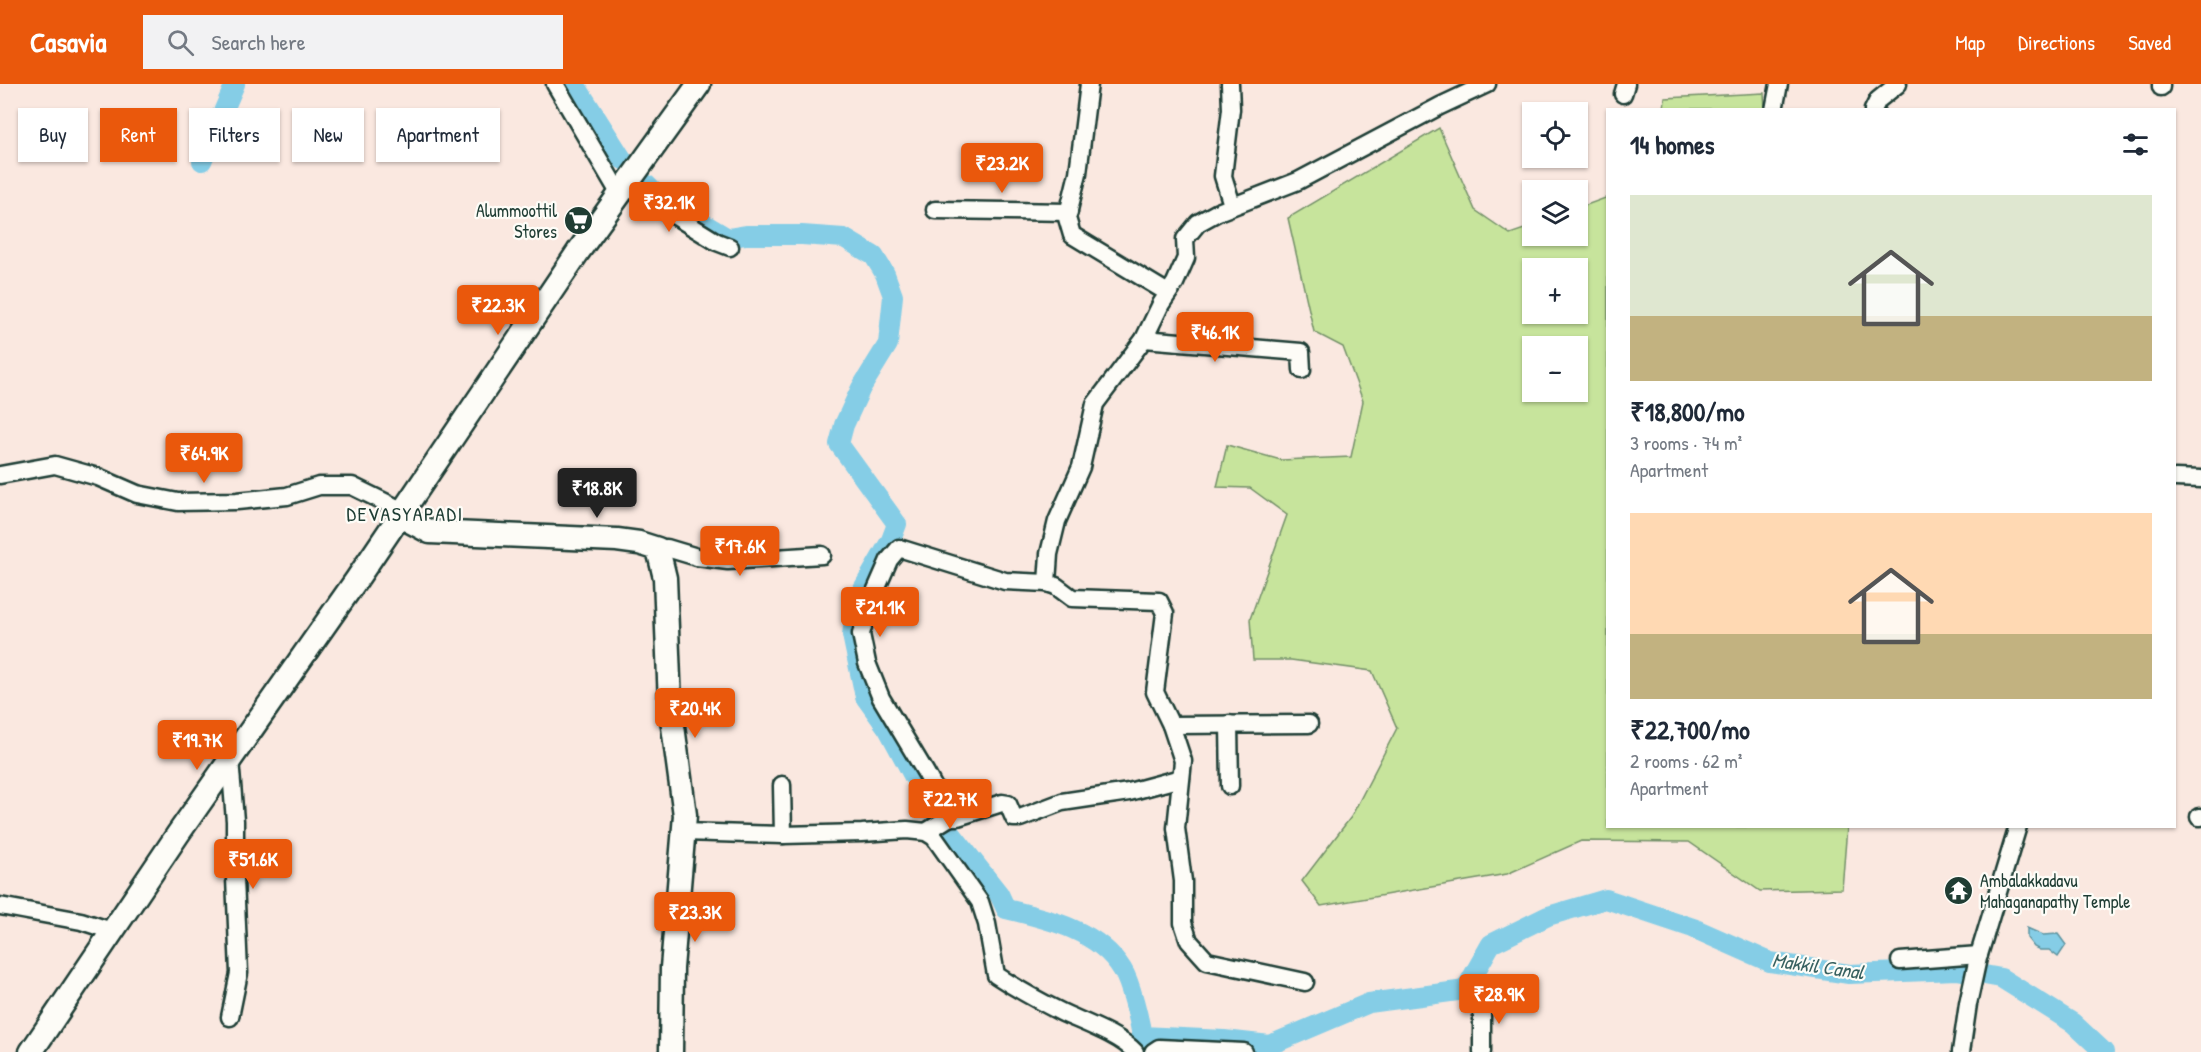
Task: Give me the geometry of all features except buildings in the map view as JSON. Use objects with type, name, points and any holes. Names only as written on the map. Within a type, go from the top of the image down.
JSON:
[{"type":"main road","points":[[31,1052],[624,186],[699,84]]},
{"type":"main road","points":[[402,513],[430,532],[617,540],[658,549],[665,578],[670,704],[685,815],[672,968],[672,1052]]},
{"type":"street","points":[[555,84],[624,186],[717,242],[730,247]]},
{"type":"street","points":[[1089,84],[1077,173],[1067,218],[1072,235],[1168,293]]},
{"type":"street","points":[[1230,84],[1231,109],[1223,176],[1232,205]]},
{"type":"street","points":[[1047,583],[1049,554],[1057,521],[1081,467],[1095,404],[1144,339],[1186,258],[1185,239],[1198,223],[1232,205],[1298,182],[1440,106],[1488,84]]},
{"type":"street","points":[[1774,108],[1779,84]]},
{"type":"street","points":[[1875,108],[1878,100],[1898,84]]},
{"type":"street","points":[[935,210],[1069,212]]},
{"type":"street","points":[[1144,339],[1301,352],[1302,370]]},
{"type":"street","points":[[0,475],[55,465],[98,477],[137,494],[178,502],[257,499],[287,496],[319,486],[352,486],[402,513]]},
{"type":"street","points":[[2176,478],[2201,479]]},
{"type":"street","points":[[658,549],[666,548],[697,557],[728,561],[822,555]]},
{"type":"street","points":[[948,819],[926,773],[881,699],[867,663],[861,634],[868,608],[889,560],[900,548],[1005,581],[1047,583],[1056,586],[1072,598],[1159,601],[1165,613],[1155,692],[1171,725],[1183,761],[1176,828],[1183,881],[1183,923],[1189,941],[1207,961],[1305,982]]},
{"type":"street","points":[[1229,724],[1230,786]]},
{"type":"street","points":[[1171,725],[1309,724]]},
{"type":"street","points":[[230,759],[235,821],[239,973],[230,1017]]},
{"type":"street","points":[[926,832],[948,819],[1002,803],[1008,804],[1014,818],[1020,818],[1062,802],[1129,792],[1181,778]]},
{"type":"street","points":[[782,785],[783,834]]},
{"type":"street","points":[[1961,1052],[1978,957],[2017,828]]},
{"type":"street","points":[[684,832],[783,834],[907,830],[926,832],[934,837],[980,902],[987,924],[996,975],[1027,995],[1110,1035],[1133,1049]]},
{"type":"street","points":[[0,906],[81,921],[112,931]]},
{"type":"street","points":[[1900,962],[1978,957]]},
{"type":"street","points":[[1482,999],[1482,1052]]},
{"type":"street","points":[[1153,1052],[1159,1048],[1245,1052]]},
{"type":"green space","points":[[1764,93],[1765,108],[1664,108],[1665,98]]},
{"type":"green space","points":[[1439,128],[1475,210],[1510,234],[1522,230],[1522,246],[1588,246],[1588,204],[1606,198],[1606,828],[1847,828],[1842,889],[1760,891],[1689,842],[1581,841],[1507,874],[1321,906],[1302,881],[1351,817],[1397,728],[1372,671],[1291,660],[1253,660],[1250,619],[1287,515],[1250,488],[1217,487],[1227,445],[1281,460],[1351,457],[1363,401],[1343,347],[1314,332],[1288,218]]},
{"type":"water","points":[[2027,928],[2043,935],[2058,934],[2066,945],[2058,957],[2049,950],[2040,950],[2034,947],[2027,938]]},
{"type":"waterway","points":[[225,108],[235,84]]},
{"type":"waterway","points":[[575,84],[623,160]]},
{"type":"waterway","name":"Makkil Canal","points":[[646,184],[659,197],[728,238],[746,235],[844,238],[874,256],[885,274],[893,296],[888,344],[861,388],[844,425],[839,444],[897,524],[891,540],[857,599],[852,635],[865,697],[888,729],[929,805],[999,894],[1006,909],[1071,928],[1100,945],[1112,956],[1122,969],[1128,983],[1142,1036],[1270,1045],[1369,1003],[1465,990],[1491,944],[1548,916],[1606,899],[1693,928],[1770,962],[1849,974],[1957,970],[2001,978],[2073,1023],[2104,1052]]},
{"type":"waterway","points":[[1130,1045],[1132,1039],[1142,1036]]},
{"type":"place","name":"Alummoottil Stores","points":[[578,221]]},
{"type":"place","name":"Ambalakkadavu Mahaganapathy Temple","points":[[1959,891]]},
{"type":"district","name":"DEVASYAPADI","points":[[405,514]]}]
